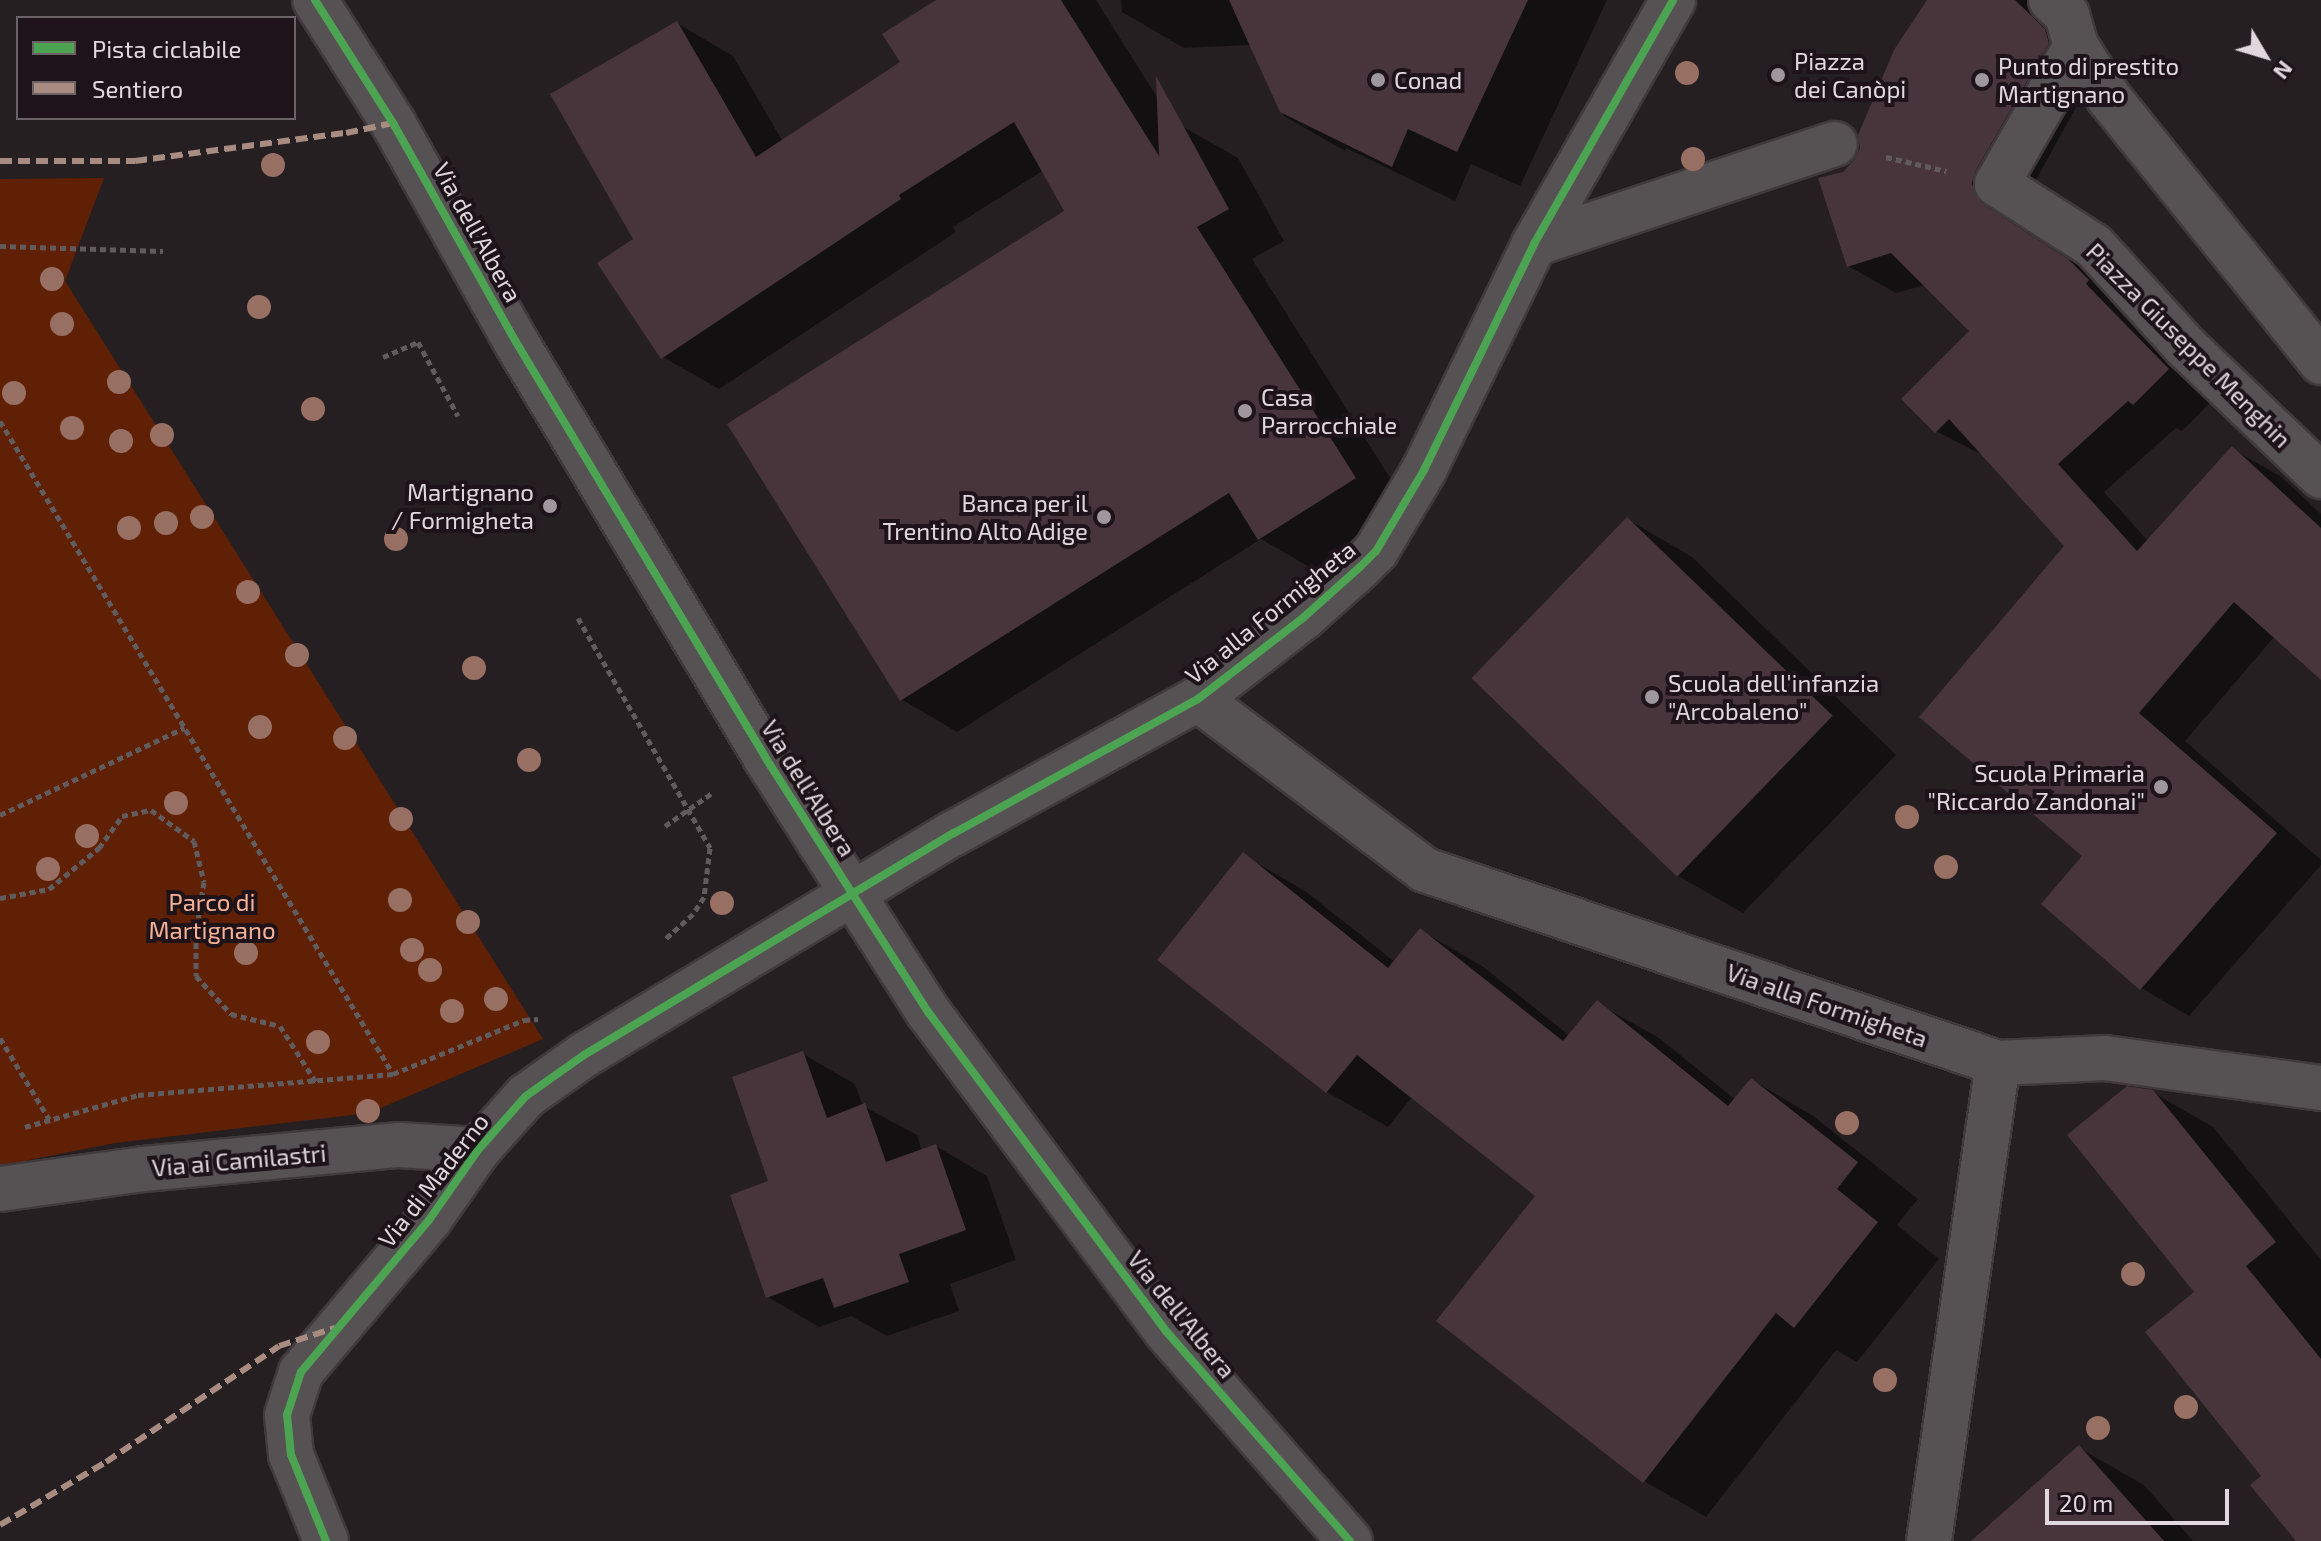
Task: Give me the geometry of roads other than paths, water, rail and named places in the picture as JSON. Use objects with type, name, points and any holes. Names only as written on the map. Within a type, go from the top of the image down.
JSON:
[{"type":"street","name":"Via alla Formigheta","points":[[852,894],[954,833],[1198,699],[1304,617],[1376,551],[1424,470],[1534,244],[1673,0]]},
{"type":"street","points":[[2051,0],[2067,15],[2076,46],[2109,98],[2321,362]]},
{"type":"street","name":"Via dell'Albera","points":[[320,2],[393,123],[516,342],[852,894],[929,1013],[1166,1331],[1350,1541]]},
{"type":"street","name":"Piazza Giuseppe Menghin","points":[[2076,46],[1997,184],[2094,246],[2186,347],[2321,476]]},
{"type":"street","points":[[1534,244],[1835,144]]},
{"type":"street","name":"Via alla Formigheta","points":[[1198,699],[1425,870],[1998,1063],[2105,1058],[2321,1088]]},
{"type":"street","name":"Via di Maderno","points":[[326,1541],[291,1455],[287,1415],[301,1372],[429,1220],[478,1150],[526,1096],[584,1055],[852,894]]},
{"type":"street","points":[[1929,1541],[1998,1063]]},
{"type":"street","name":"Via ai Camilastri","points":[[0,1189],[144,1169],[399,1145],[478,1150]]},
{"type":"place","name":"Piazza dei Canòpi","points":[[1778,75]]},
{"type":"place","name":"Conad","points":[[1378,80]]},
{"type":"place","name":"Punto di prestito Martignano","points":[[1982,80]]},
{"type":"place","name":"Casa Parrocchiale","points":[[1245,411]]},
{"type":"place","name":"Martignano / Formigheta","points":[[550,506]]},
{"type":"place","name":"Banca per il Trentino Alto Adige","points":[[1104,517]]},
{"type":"place","name":"Scuola dell'infanzia \"Arcobaleno\"","points":[[1652,697]]},
{"type":"place","name":"Scuola Primaria \"Riccardo Zandonai\"","points":[[2161,787]]},
{"type":"park label","name":"Parco di Martignano","points":[[212,916]]}]
